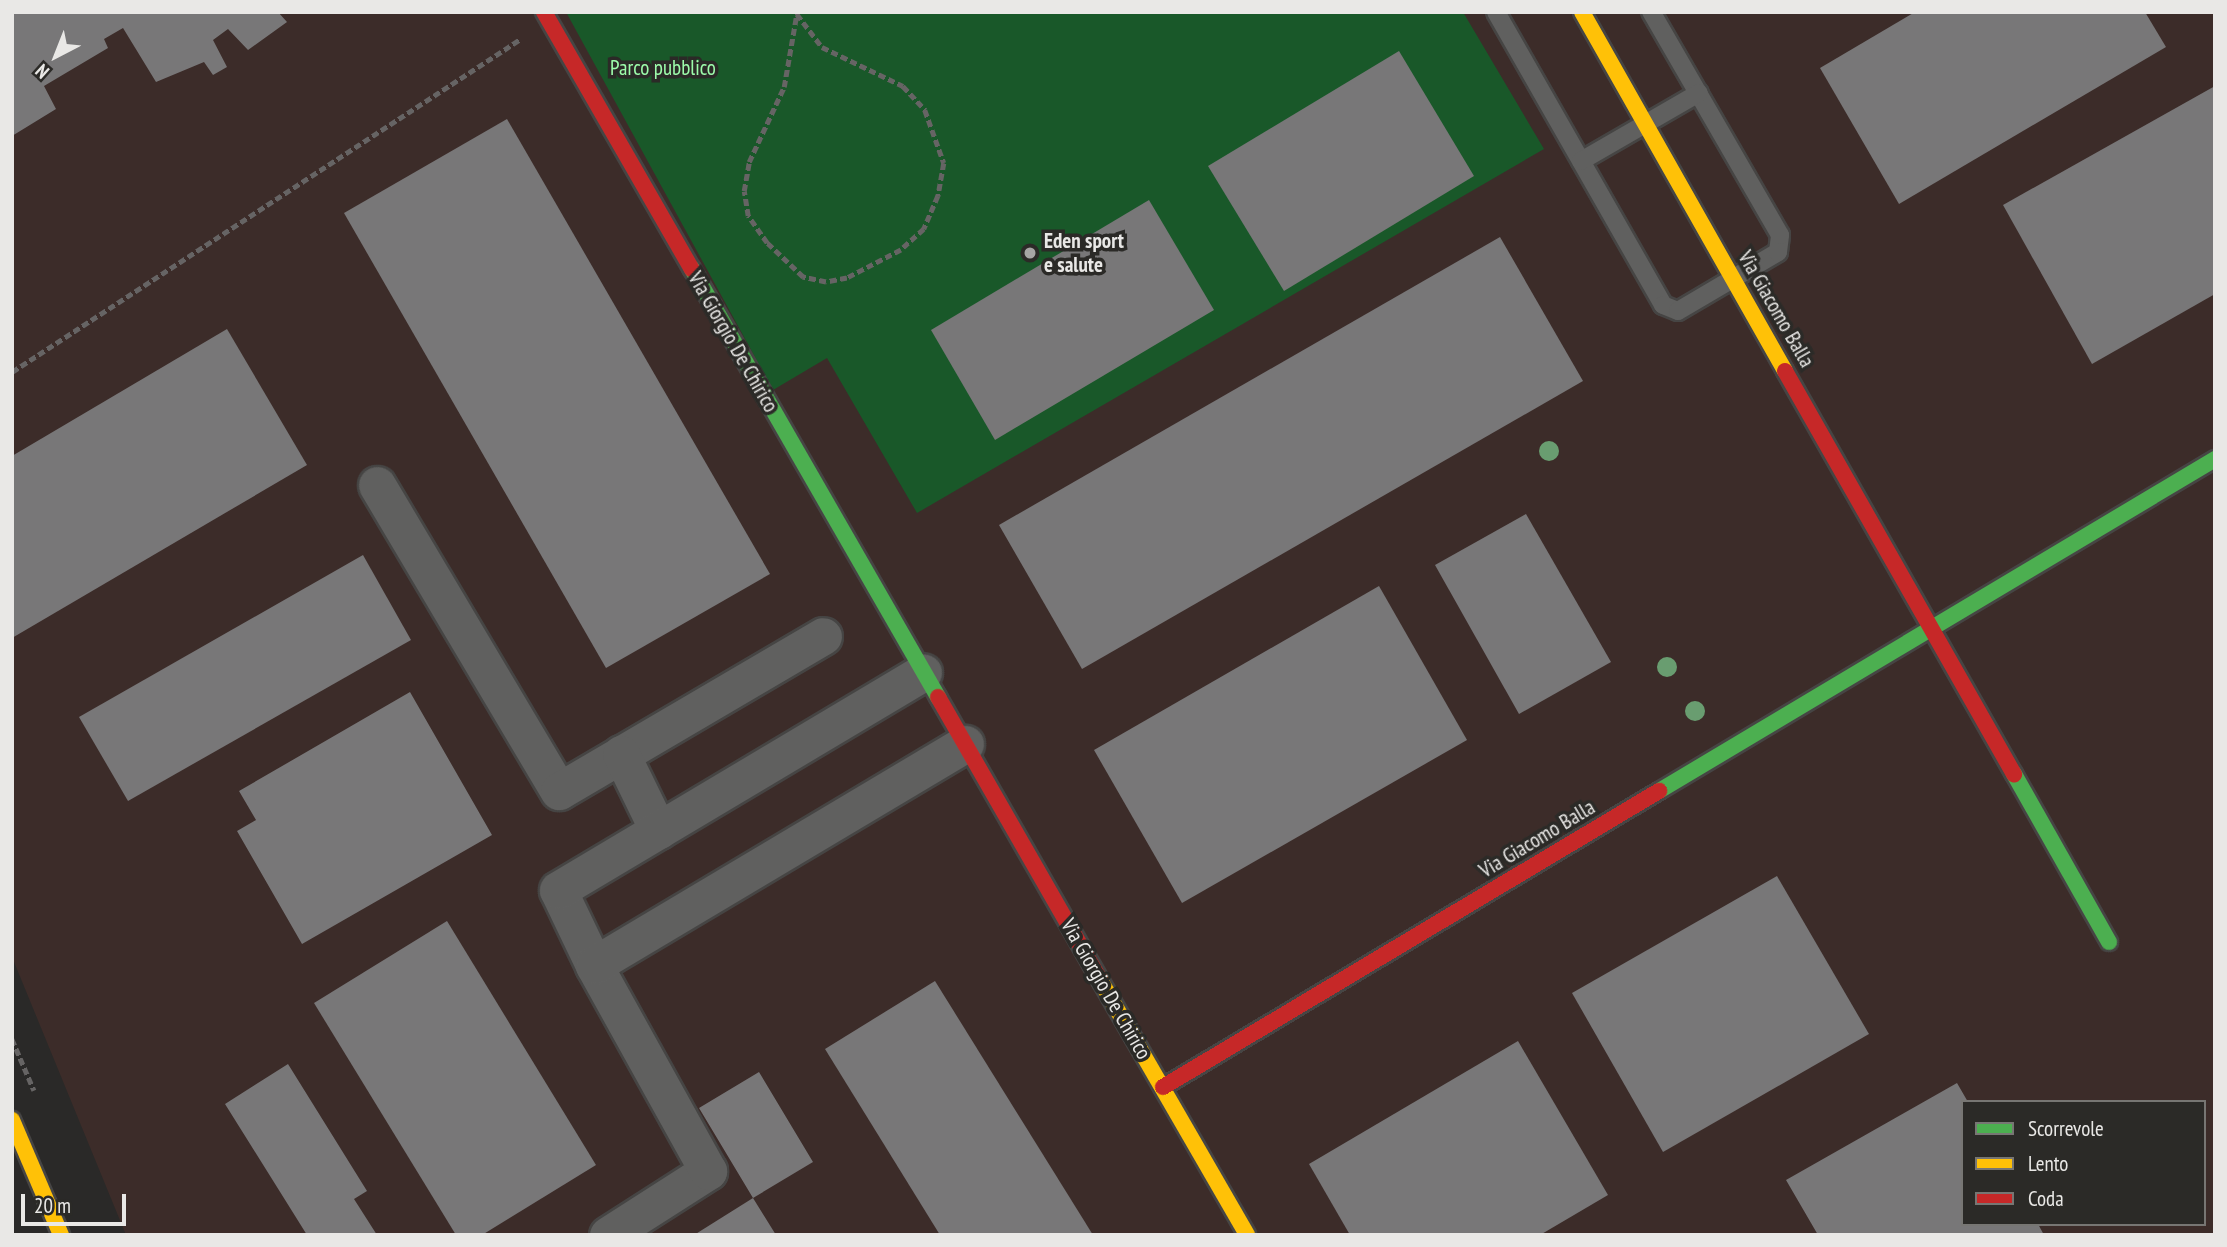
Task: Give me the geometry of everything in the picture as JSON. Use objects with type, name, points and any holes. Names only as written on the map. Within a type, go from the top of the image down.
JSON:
[{"type":"street","name":"Via Giacomo Balla","points":[[1583,12],[2109,942]]},
{"type":"street","name":"Via Giorgio De Chirico","points":[[546,17],[1247,1235]]},
{"type":"street","name":"Via Giacomo Balla","points":[[1163,1087],[2215,459]]},
{"type":"street","points":[[377,485],[559,791],[823,636]]},
{"type":"street","points":[[608,1235],[708,1171],[594,965],[558,890],[923,672]]},
{"type":"street","points":[[594,965],[964,744]]},
{"type":"street","points":[[621,754],[658,830]]},
{"type":"street","points":[[12,1120],[61,1235]]},
{"type":"lane","points":[[1496,12],[1663,305],[1678,311],[1777,252],[1780,235],[1651,12]]},
{"type":"lane","points":[[1581,161],[1699,93]]},
{"type":"path","points":[[797,13],[822,47],[903,86],[925,110],[944,163],[938,196],[923,229],[901,250],[847,278],[826,282],[803,277],[767,243],[748,216],[744,191],[749,162],[784,88],[797,13]]},
{"type":"path","points":[[12,372],[546,17]]},
{"type":"shaded area","points":[[12,12],[2215,12],[2215,1235],[126,1235],[12,957]]},
{"type":"green space","name":"Eden sport e salute","points":[[566,12],[1463,12],[1544,149],[917,513],[827,358],[773,390]]},
{"type":"building","points":[[12,12],[278,12],[287,22],[248,50],[228,29],[213,40],[227,67],[213,75],[204,62],[156,82],[123,28],[104,39],[108,48],[44,86],[56,109],[12,136]]},
{"type":"building","points":[[1915,12],[2145,12],[2166,47],[1899,204],[1820,68]]},
{"type":"building","points":[[1399,51],[1474,176],[1284,291],[1208,166]]},
{"type":"building","points":[[2215,86],[2215,294],[2092,364],[2003,205]]},
{"type":"building","points":[[507,119],[770,574],[606,668],[344,213]]},
{"type":"building","points":[[1149,200],[1214,310],[995,440],[931,330]]},
{"type":"building","points":[[1500,237],[1583,381],[1082,669],[999,525]]},
{"type":"building","points":[[227,329],[307,465],[12,638],[12,456]]},
{"type":"building","points":[[1526,514],[1611,662],[1519,714],[1435,565]]},
{"type":"building","points":[[363,555],[411,640],[128,801],[79,717]]},
{"type":"building","points":[[1379,586],[1467,740],[1182,903],[1094,750]]},
{"type":"building","points":[[410,692],[492,835],[302,944],[237,831],[256,820],[239,791]]},
{"type":"building","points":[[1777,876],[1869,1034],[1663,1152],[1572,993]]},
{"type":"building","points":[[447,921],[596,1165],[482,1235],[456,1235],[314,1003]]},
{"type":"building","points":[[935,981],[1093,1235],[940,1235],[825,1049]]},
{"type":"building","points":[[1518,1041],[1608,1195],[1540,1235],[1350,1235],[1309,1164]]},
{"type":"building","points":[[288,1064],[367,1191],[354,1199],[377,1235],[307,1235],[225,1104]]},
{"type":"building","points":[[759,1072],[813,1162],[753,1198],[699,1108]]},
{"type":"building","points":[[1957,1083],[1967,1100],[1961,1100],[1961,1226],[2039,1226],[2044,1235],[1818,1235],[1786,1180]]},
{"type":"building","points":[[753,1198],[776,1235],[694,1235]]},
{"type":"traffic: fast","points":[[692,269],[938,697]]},
{"type":"traffic: fast","points":[[1659,791],[2215,459]]},
{"type":"traffic: fast","points":[[2014,774],[2109,942]]},
{"type":"traffic: slow","points":[[1582,12],[1785,371]]},
{"type":"traffic: slow","points":[[1100,980],[1247,1235]]},
{"type":"traffic: slow","points":[[12,1120],[61,1235]]},
{"type":"traffic: jam","points":[[544,12],[692,269]]},
{"type":"traffic: jam","points":[[1785,371],[2014,774]]},
{"type":"traffic: jam","points":[[938,697],[1100,980]]},
{"type":"traffic: jam","points":[[1163,1087],[1659,791]]},
{"type":"place","name":"Eden sport e salute","points":[[1030,253]]},
{"type":"park label","name":"Parco pubblico","points":[[663,68]]}]
